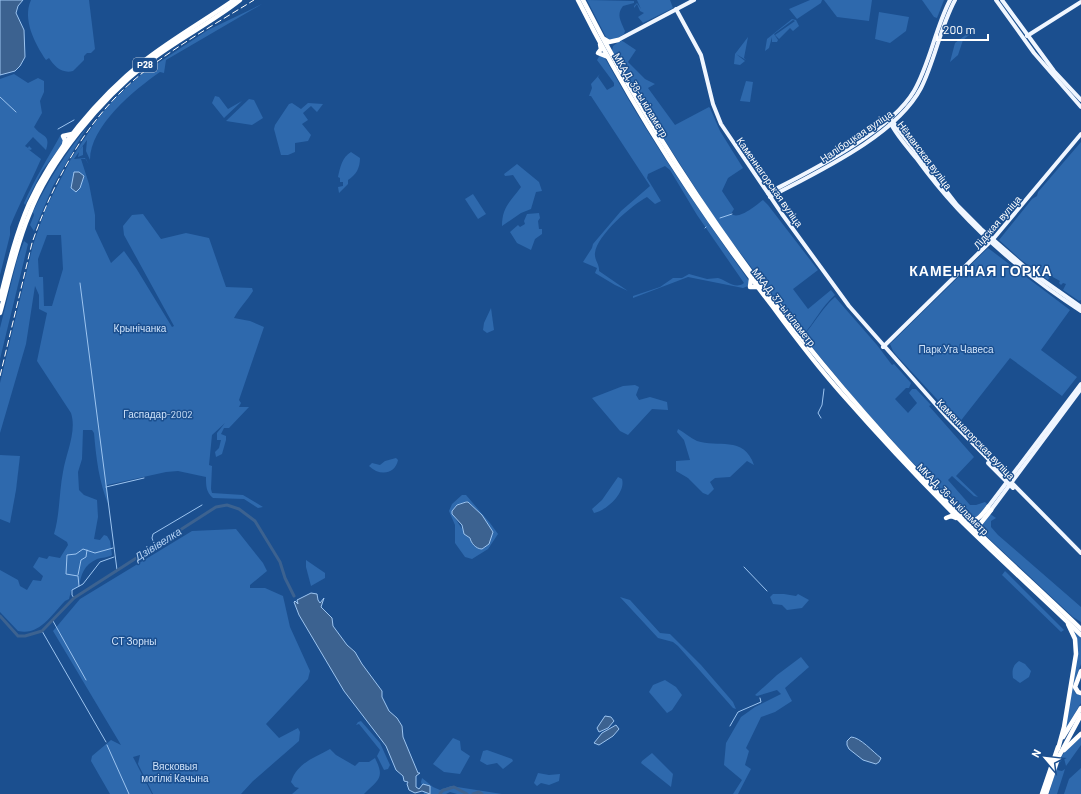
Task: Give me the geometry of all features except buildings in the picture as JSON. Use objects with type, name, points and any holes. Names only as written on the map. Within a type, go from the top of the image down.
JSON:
[{"type":"highway","name":"Р28","points":[[0,299],[16,238],[26,212],[46,171],[64,146],[65,140],[63,136],[68,136],[75,132],[113,88],[139,65],[234,0]]},
{"type":"highway","name":"Р28","points":[[0,314],[28,215],[47,177],[64,152],[111,96],[136,73],[162,52],[240,0]]},
{"type":"highway","name":"МКАД, 38-ы кіламетр","points":[[578,0],[600,42],[601,49],[598,54],[604,54],[609,58],[650,129],[695,196]]},
{"type":"highway","name":"МКАД, 38-ы кіламетр","points":[[583,0],[611,53],[659,137],[695,196]]},
{"type":"highway","points":[[603,38],[609,42],[618,40]]},
{"type":"highway","points":[[611,53],[612,46],[618,40]]},
{"type":"highway","name":"МКАД, 37-ы кіламетр","points":[[695,196],[751,279],[750,287],[757,287],[819,367],[869,421]]},
{"type":"highway","name":"МКАД, 37-ы кіламетр","points":[[695,196],[778,307],[869,421]]},
{"type":"highway","name":"МКАД, 36-ы кіламетр","points":[[869,421],[947,507],[1030,583]]},
{"type":"highway","name":"МКАД, 36-ы кіламетр","points":[[869,421],[1030,583]]},
{"type":"highway","points":[[947,507],[948,511],[946,518],[951,516],[958,518]]},
{"type":"highway","points":[[964,518],[970,521],[976,520],[989,509]]},
{"type":"highway","points":[[984,538],[980,531],[980,524],[989,509]]},
{"type":"highway","points":[[1030,583],[1081,629]]},
{"type":"highway","points":[[1065,616],[1081,624]]},
{"type":"highway","points":[[1065,616],[1081,635]]},
{"type":"highway","points":[[1042,794],[1058,749],[1066,716],[1076,654],[1073,633],[1065,616]]},
{"type":"highway","points":[[1081,670],[1075,687],[1078,692],[1081,693]]},
{"type":"highway","points":[[1058,749],[1081,708]]},
{"type":"highway","points":[[1046,794],[1058,758],[1081,715]]},
{"type":"highway","points":[[1058,758],[1081,734]]},
{"type":"main road","points":[[677,10],[694,0]]},
{"type":"main road","points":[[618,40],[655,20],[698,0]]},
{"type":"main road","name":"Налібоцкая вуліца","points":[[934,46],[950,0]]},
{"type":"main road","name":"Налібоцкая вуліца","points":[[769,195],[891,122],[914,90],[955,0]]},
{"type":"main road","points":[[996,0],[1052,75],[1081,107]]},
{"type":"main road","points":[[1002,0],[1054,71],[1081,100]]},
{"type":"main road","points":[[1024,38],[1081,2]]},
{"type":"main road","name":"Каменнагорская вуліца","points":[[677,10],[701,55],[713,104],[721,124],[769,195],[849,306],[931,404],[1081,553]]},
{"type":"main road","name":"Нёманская вуліца","points":[[891,122],[946,195],[991,241],[1023,270],[1080,308]]},
{"type":"main road","name":"Лідская вуліца","points":[[883,347],[991,241],[1081,134]]},
{"type":"main road","points":[[1010,484],[1081,384]]},
{"type":"main road","points":[[989,509],[1010,484],[1081,389]]},
{"type":"green space","points":[[31,0],[89,0],[95,49],[91,53],[87,53],[84,56],[84,60],[73,71],[69,72],[59,69],[49,58],[46,60],[42,54],[34,39],[29,23],[28,15]]},
{"type":"green space","points":[[587,0],[634,1],[634,3],[623,6],[620,12],[620,18],[625,31],[624,34],[614,40],[607,39]]},
{"type":"green space","points":[[637,0],[670,0],[673,8],[643,23],[638,17],[644,13],[640,11],[637,4],[634,8],[637,3],[641,9]]},
{"type":"green space","points":[[810,0],[822,0],[821,3],[797,19],[789,9]]},
{"type":"green space","points":[[824,0],[872,0],[869,21],[837,17]]},
{"type":"green space","points":[[922,0],[944,0],[937,18],[934,17]]},
{"type":"green space","points":[[262,4],[166,60],[164,73],[160,72],[138,89],[115,110],[105,122],[97,134],[92,147],[90,160],[86,151],[87,140],[79,151],[83,146],[83,155],[78,157],[79,152],[74,159],[85,158],[86,159],[81,159],[89,184],[95,215],[95,229],[111,263],[124,251],[172,327],[174,326],[124,235],[123,226],[132,215],[143,214],[161,239],[186,233],[209,238],[226,287],[252,288],[253,291],[234,318],[250,321],[264,327],[239,400],[241,403],[239,407],[249,407],[229,428],[224,428],[221,434],[226,436],[226,440],[222,454],[216,457],[215,452],[219,448],[221,440],[217,440],[217,433],[225,423],[212,435],[209,465],[212,466],[212,493],[243,495],[263,507],[258,508],[244,499],[213,498],[207,489],[206,477],[178,471],[166,472],[107,485],[109,506],[100,479],[94,433],[92,430],[83,430],[82,459],[78,472],[79,490],[84,495],[97,500],[98,517],[94,539],[100,540],[104,535],[107,536],[110,541],[112,555],[97,559],[86,567],[82,574],[79,587],[71,591],[69,599],[65,601],[45,623],[33,630],[26,632],[18,631],[0,612],[0,570],[18,580],[20,586],[27,590],[33,580],[41,581],[43,576],[33,567],[39,557],[47,559],[49,556],[60,558],[68,545],[67,542],[54,534],[63,472],[72,435],[73,420],[71,413],[37,361],[47,313],[39,309],[39,295],[35,286],[26,344],[0,433],[0,383],[33,245],[46,208],[71,159],[98,118],[115,98],[143,73],[208,30]],"holes":[[[47,235],[61,235],[63,269],[52,306],[44,306],[43,277],[39,277],[38,259]]]},
{"type":"green space","points":[[879,12],[909,17],[906,31],[890,43],[875,39]]},
{"type":"green space","points":[[792,19],[796,20],[799,26],[793,31],[790,28],[779,39],[775,35],[795,21],[793,20],[774,34],[778,40],[777,42],[772,42],[772,37],[769,48],[765,51],[767,39]]},
{"type":"green space","points":[[972,30],[974,31],[963,40],[958,55],[950,62],[955,43]]},
{"type":"green space","points":[[748,37],[744,58],[746,60],[736,54],[745,61],[740,65],[734,64],[735,54]]},
{"type":"green space","points":[[621,40],[636,50],[628,62],[645,79],[655,84],[648,88],[675,125],[709,107],[710,108],[720,131],[743,168],[728,178],[722,191],[734,209],[731,214],[743,214],[763,200],[768,205],[818,270],[793,289],[808,309],[831,290],[835,295],[826,304],[803,335],[719,225],[659,131],[612,51],[613,46]]},
{"type":"green space","points":[[600,55],[603,55],[622,89],[674,172],[749,281],[748,286],[743,288],[688,277],[633,298],[633,296],[660,287],[673,278],[682,278],[689,274],[707,279],[718,278],[734,285],[741,285],[744,283],[697,215],[670,170],[665,166],[648,174],[647,178],[661,201],[655,204],[647,197],[641,201],[624,213],[608,229],[597,246],[595,258],[599,271],[628,291],[595,273],[597,268],[583,262],[593,244],[621,211],[650,186],[591,96],[589,96],[592,88],[591,84],[600,74],[598,77],[607,90],[614,86],[614,83],[597,60]]},
{"type":"green space","points":[[14,74],[28,83],[38,78],[44,81],[44,92],[40,101],[42,113],[34,127],[47,138],[47,145],[46,150],[33,137],[25,146],[28,148],[29,146],[32,149],[28,149],[41,159],[10,227],[10,235],[0,275],[0,79]]},
{"type":"green space","points":[[746,81],[753,82],[750,102],[740,101]]},
{"type":"green space","points":[[215,96],[219,97],[228,109],[242,101],[224,118],[212,103]]},
{"type":"green space","points":[[249,99],[254,100],[263,118],[252,125],[226,121]]},
{"type":"green space","points":[[292,103],[301,109],[308,103],[323,104],[317,112],[311,106],[303,113],[308,120],[302,124],[311,135],[308,141],[295,143],[295,152],[288,155],[281,155],[274,129],[275,125],[289,104]]},
{"type":"green space","points":[[87,127],[53,186],[34,231],[30,225],[34,215],[33,212],[64,158]]},
{"type":"green space","points":[[62,135],[64,142],[42,171],[25,205],[24,203],[32,186],[60,136]]},
{"type":"green space","points":[[1081,142],[1081,300],[1079,301],[1063,290],[1066,284],[1063,283],[1061,285],[1059,283],[1060,281],[1051,276],[1048,280],[1020,259],[999,240]]},
{"type":"green space","points":[[351,152],[360,158],[359,165],[353,176],[348,180],[348,184],[339,193],[338,187],[343,186],[343,182],[340,182],[340,178],[338,177],[341,166],[345,157]]},
{"type":"green space","points":[[517,164],[539,182],[542,191],[536,192],[531,209],[521,213],[502,226],[502,219],[505,209],[521,187],[513,175],[505,176],[504,174]]},
{"type":"green space","points":[[473,194],[486,214],[478,219],[465,199]]},
{"type":"green space","points":[[539,213],[539,229],[542,229],[542,234],[535,239],[531,250],[517,243],[510,232],[518,225],[520,227],[525,224],[524,221],[527,214]]},
{"type":"green space","points":[[24,241],[28,244],[0,359],[0,328],[17,260]]},
{"type":"green space","name":"Парк Уга Чавеса","points":[[988,248],[1070,310],[1041,350],[1077,377],[1062,396],[1010,358],[959,423],[897,356],[890,344]]},
{"type":"green space","points":[[835,297],[877,345],[892,365],[894,364],[911,383],[909,388],[906,388],[895,399],[908,413],[917,403],[909,393],[912,389],[916,389],[974,457],[956,476],[978,497],[974,496],[952,476],[948,480],[970,505],[985,502],[987,504],[978,518],[972,520],[912,462],[859,404],[803,336],[826,306]]},
{"type":"green space","points":[[491,308],[494,330],[487,333],[483,330],[484,323]]},
{"type":"green space","points":[[635,385],[639,387],[636,395],[639,400],[650,397],[667,402],[668,410],[652,409],[628,435],[620,431],[592,398],[623,386]]},
{"type":"green space","points":[[678,429],[697,441],[737,446],[750,456],[754,465],[747,461],[730,477],[715,478],[710,482],[714,489],[708,495],[703,493],[688,478],[676,471],[676,461],[690,460],[684,440],[677,432]]},
{"type":"green space","points":[[0,455],[20,456],[10,523],[0,519]]},
{"type":"green space","points":[[396,458],[398,460],[396,465],[394,469],[390,471],[377,471],[369,466],[372,463],[380,465],[385,461]]},
{"type":"green space","points":[[618,477],[622,479],[622,484],[618,495],[604,509],[594,513],[592,509],[602,500]]},
{"type":"green space","points":[[462,495],[466,495],[498,534],[488,549],[472,559],[465,557],[455,543],[455,525],[449,511],[452,504]],"holes":[[[467,501],[482,515],[488,544],[482,549],[478,547],[465,532],[456,520],[452,511],[457,505]]]},
{"type":"green space","points":[[990,514],[996,518],[991,521],[991,527],[998,535],[1081,607],[1081,622],[1073,617],[982,532],[982,526]]},
{"type":"green space","points":[[236,529],[263,563],[267,571],[250,585],[250,588],[265,588],[283,596],[290,627],[310,671],[308,679],[266,724],[279,738],[298,728],[300,732],[299,741],[253,781],[241,794],[153,794],[138,764],[140,755],[133,757],[152,794],[110,794],[91,761],[92,756],[111,740],[121,745],[53,631],[80,599],[192,531]]},
{"type":"green space","points":[[306,560],[325,573],[325,578],[311,586],[306,567]]},
{"type":"green space","points":[[1005,571],[1064,630],[1061,632],[1002,575]]},
{"type":"green space","points":[[773,594],[796,596],[798,594],[809,600],[802,608],[787,610],[782,605],[773,604],[770,597]]},
{"type":"green space","points":[[620,597],[630,600],[660,633],[670,634],[701,665],[733,702],[736,709],[733,708],[678,646],[673,642],[658,638]]},
{"type":"green space","points":[[1073,629],[1081,637],[1081,664],[1073,686],[1075,693],[1081,695],[1081,703],[1064,731],[1077,640]]},
{"type":"green space","points":[[801,657],[809,667],[785,688],[792,701],[775,712],[761,717],[746,748],[749,751],[745,765],[751,769],[738,794],[733,794],[742,780],[724,765],[726,743],[741,717],[755,707],[781,694],[777,690],[757,696],[755,695],[777,675]]},
{"type":"green space","points":[[1019,661],[1025,664],[1031,671],[1029,677],[1020,683],[1013,678],[1013,669]]},
{"type":"green space","points":[[665,680],[676,687],[682,695],[672,710],[667,713],[649,692],[653,685]]},
{"type":"green space","points":[[361,721],[380,743],[390,765],[388,769],[384,770],[377,756],[380,750],[359,724],[356,725]]},
{"type":"green space","points":[[1081,736],[1081,745],[1066,766],[1064,758],[1059,763],[1057,770],[1062,771],[1065,769],[1057,794],[1049,794],[1058,762],[1067,748]]},
{"type":"green space","points":[[453,738],[460,741],[461,750],[470,756],[460,774],[444,772],[433,764]]},
{"type":"green space","points":[[330,749],[336,755],[355,766],[359,762],[369,762],[375,758],[380,770],[379,778],[364,794],[292,794],[299,788],[295,787],[291,782],[297,770],[312,758]]},
{"type":"green space","points":[[487,750],[512,759],[513,761],[503,769],[497,763],[487,765],[480,761],[483,751]]},
{"type":"green space","points":[[652,753],[673,774],[671,787],[641,763]]},
{"type":"green space","points":[[1081,768],[1081,794],[1064,794],[1069,779]]},
{"type":"green space","points":[[538,773],[549,775],[560,774],[559,781],[549,785],[541,783],[537,786],[534,783]]},
{"type":"green space","points":[[422,778],[433,787],[440,790],[451,786],[502,794],[457,794],[450,792],[446,794],[424,794],[421,782]]},
{"type":"shaded area","points":[[0,0],[23,0],[18,6],[16,13],[24,30],[25,57],[15,71],[0,75]]},
{"type":"shaded area","points":[[74,172],[79,172],[84,176],[80,188],[76,192],[71,188]]},
{"type":"shaded area","points":[[468,502],[482,515],[493,532],[489,544],[482,549],[476,547],[471,542],[470,538],[464,534],[462,525],[452,514],[452,511],[457,505]]},
{"type":"shaded area","points":[[311,593],[317,594],[320,603],[324,598],[321,607],[332,618],[333,626],[347,645],[355,652],[382,691],[382,697],[389,711],[397,718],[402,726],[403,737],[418,773],[420,773],[416,776],[416,787],[419,789],[423,784],[430,786],[430,794],[422,791],[415,793],[409,790],[407,784],[408,782],[404,781],[403,776],[396,770],[386,746],[344,691],[299,615],[294,602],[295,601],[298,604],[297,600]]},
{"type":"shaded area","points":[[605,716],[611,717],[614,721],[608,728],[599,732],[597,728]]},
{"type":"shaded area","points":[[616,725],[619,729],[613,736],[599,745],[594,743],[602,733]]},
{"type":"shaded area","points":[[851,737],[858,739],[881,758],[879,762],[876,764],[863,760],[849,749],[847,741]]},
{"type":"waterway","points":[[0,97],[16,112]]},
{"type":"waterway","points":[[58,129],[74,120]]},
{"type":"waterway","points":[[720,218],[732,214]]},
{"type":"waterway","points":[[80,283],[117,570]]},
{"type":"waterway","points":[[821,418],[818,413],[822,405],[824,389]]},
{"type":"waterway","points":[[106,487],[144,478]]},
{"type":"waterway","points":[[155,546],[152,538],[153,534],[202,505]]},
{"type":"waterway","name":"Дзівівелка","points":[[0,616],[18,636],[25,636],[42,631],[74,598],[216,507],[227,505],[239,509],[255,521],[280,562],[285,578],[294,596]]},
{"type":"waterway","points":[[79,586],[78,576],[66,574],[67,555],[76,554],[83,549],[95,553],[113,548]]},
{"type":"waterway","points":[[78,575],[81,560],[86,557],[87,550]]},
{"type":"waterway","points":[[74,598],[72,595],[72,590],[83,584],[100,562],[114,557]]},
{"type":"waterway","points":[[744,567],[767,591]]},
{"type":"waterway","points":[[53,621],[86,680]]},
{"type":"waterway","points":[[42,631],[106,742]]},
{"type":"waterway","points":[[730,726],[738,712],[761,702],[760,698]]},
{"type":"waterway","points":[[107,745],[129,794]]},
{"type":"waterway","name":"Дзівівелка","points":[[444,790],[454,787],[467,794]]},
{"type":"waterway","name":"Дзівівелка","points":[[440,794],[443,790]]},
{"type":"waterway","name":"Дзівівелка","points":[[473,794],[479,792],[482,794]]},
{"type":"railway","points":[[0,376],[32,243],[40,220],[72,154],[100,115],[134,80],[162,58],[254,0]]},
{"type":"district","name":"КАМЕННАЯ ГОРКА","points":[[981,271]]},
{"type":"park label","name":"Крынічанка","points":[[140,328]]},
{"type":"park label","name":"Гаспадар-2002","points":[[158,414]]},
{"type":"park label","name":"СТ Зорны","points":[[134,641]]},
{"type":"park label","name":"Вясковыя могілкі Качына","points":[[175,772]]}]
